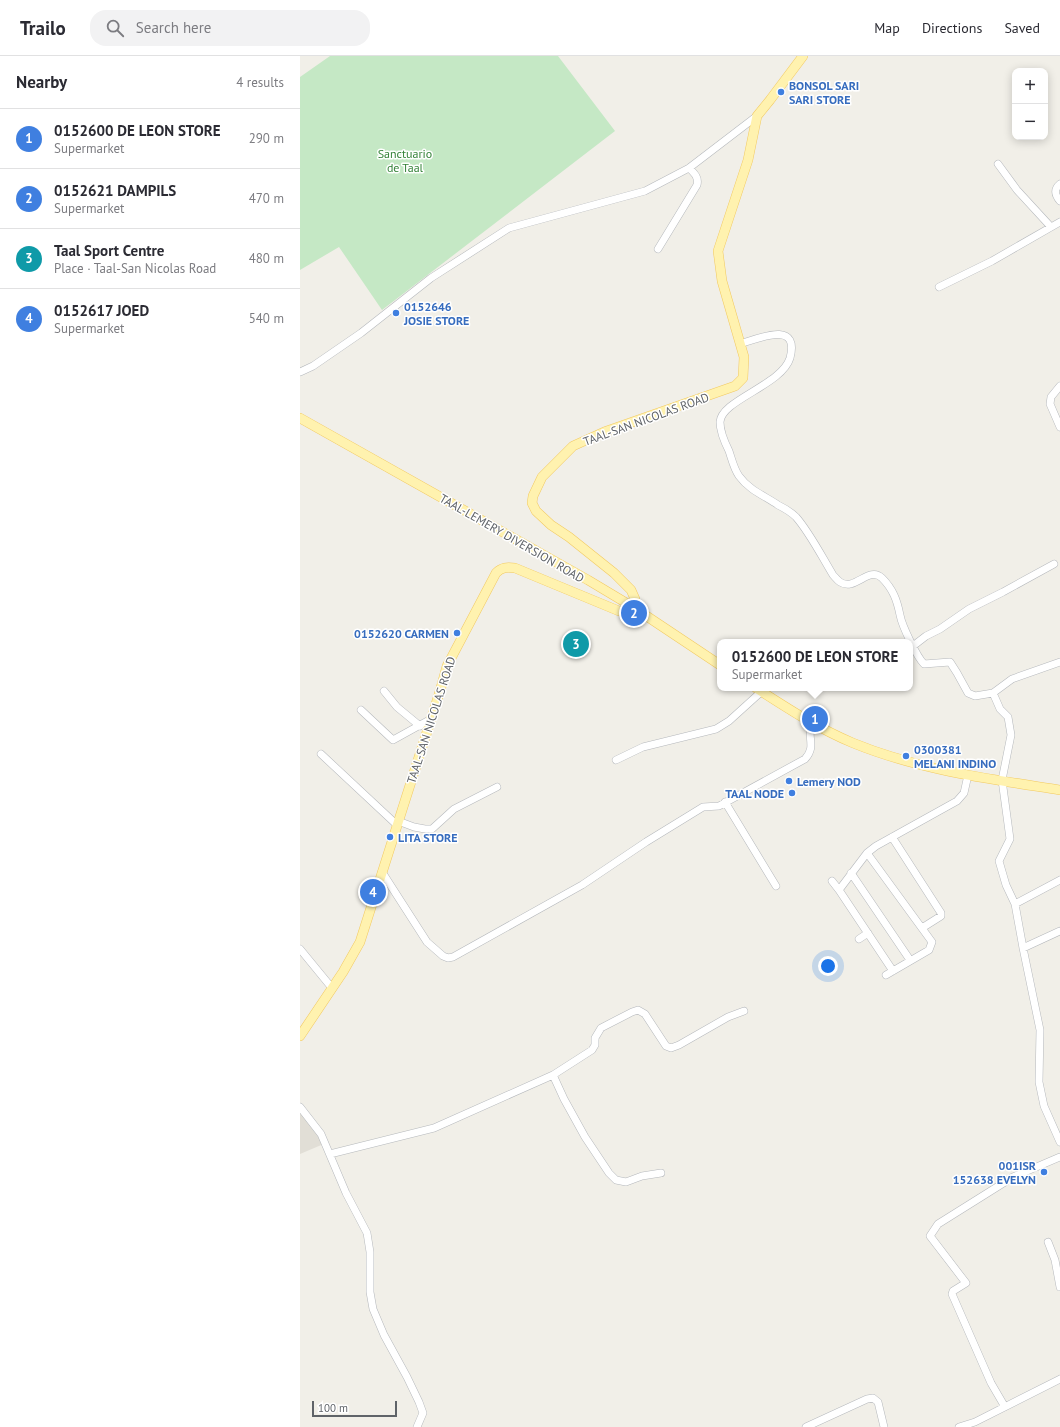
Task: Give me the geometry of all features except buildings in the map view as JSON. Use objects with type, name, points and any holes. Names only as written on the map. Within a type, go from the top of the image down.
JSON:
[{"type":"main road","points":[[756,116],[803,56]]},
{"type":"main road","name":"TAAL-SAN NICOLAS ROAD","points":[[300,1036],[360,942],[447,666],[492,580],[500,569],[504,567],[515,568],[619,611],[625,612],[633,607],[635,599],[631,590],[603,564],[569,537],[551,525],[536,511],[532,503],[533,496],[542,478],[573,446],[604,432],[735,386],[743,378],[744,357],[722,281],[718,251],[748,160],[756,116]]},
{"type":"main road","name":"TAAL-LEMERY DIVERSION ROAD","points":[[300,418],[633,607],[717,663]]},
{"type":"main road","points":[[761,691],[812,723],[869,750],[924,766],[968,775],[1060,790]]},
{"type":"street","points":[[300,372],[313,366],[361,333],[431,278],[509,228],[645,191],[689,168],[756,116]]},
{"type":"street","points":[[998,164],[1017,190],[1051,227]]},
{"type":"street","points":[[658,249],[697,185],[698,181],[696,176],[689,168]]},
{"type":"street","points":[[1060,184],[1055,191],[1055,195],[1060,201]]},
{"type":"street","points":[[939,286],[992,261],[1060,222]]},
{"type":"street","points":[[740,344],[775,334],[784,334],[789,338],[792,344],[790,359],[784,370],[726,410],[722,416],[720,423],[723,437],[740,477],[755,492],[795,516],[833,575],[840,583],[852,584],[870,575],[876,574],[880,576],[891,588],[900,608],[900,616],[910,639]]},
{"type":"street","points":[[1060,386],[1051,397],[1050,404],[1060,427]]},
{"type":"street","points":[[1054,564],[969,609],[913,646],[920,660],[924,664],[950,662],[958,673],[968,693],[975,696],[993,692],[1012,679],[1060,662]]},
{"type":"street","points":[[384,691],[402,712],[420,726]]},
{"type":"street","points":[[616,760],[643,747],[716,729],[729,721],[758,691]]},
{"type":"street","points":[[993,692],[1000,709],[1008,717],[1011,735],[1002,780],[1010,839],[999,861],[1006,886],[1015,904],[1022,948],[1040,1030],[1039,1082],[1044,1106],[1060,1142]]},
{"type":"street","points":[[361,710],[393,740],[431,720]]},
{"type":"street","points":[[382,872],[427,942],[443,956],[448,958],[453,957],[582,885],[646,842],[703,808],[719,806],[805,759],[810,754],[811,750],[809,730],[812,723]]},
{"type":"street","points":[[322,754],[398,823],[414,827],[432,829],[454,809],[497,787]]},
{"type":"street","points":[[839,890],[867,853],[876,846],[957,801],[964,793],[968,775]]},
{"type":"street","points":[[725,802],[776,886]]},
{"type":"street","points":[[892,837],[941,913],[941,916],[922,928]]},
{"type":"street","points":[[867,853],[931,940],[932,945],[929,950],[886,975]]},
{"type":"street","points":[[851,873],[910,960]]},
{"type":"street","points":[[1015,904],[1060,880]]},
{"type":"street","points":[[832,881],[893,970]]},
{"type":"street","points":[[1022,948],[1060,931]]},
{"type":"street","points":[[859,939],[868,933]]},
{"type":"street","points":[[300,950],[332,988]]},
{"type":"street","points":[[330,1154],[434,1128],[553,1075],[592,1050],[595,1045],[595,1038],[600,1028],[632,1012],[638,1010],[645,1014],[666,1046],[671,1048],[728,1017],[744,1011]]},
{"type":"street","points":[[553,1075],[564,1099],[585,1136],[616,1180],[626,1182],[642,1176],[660,1172]]},
{"type":"street","points":[[300,1107],[321,1134],[346,1193],[367,1233],[370,1252],[370,1292],[373,1309],[384,1335],[419,1402],[423,1413],[417,1427]]},
{"type":"street","points":[[1005,1407],[991,1383],[952,1294],[953,1291],[966,1283],[930,1236],[938,1224],[1013,1178],[1060,1157]]},
{"type":"street","points":[[1048,1242],[1055,1260],[1060,1287]]},
{"type":"street","points":[[959,1427],[974,1422],[1060,1379]]},
{"type":"street","points":[[806,1427],[867,1399],[874,1398],[878,1402],[884,1427]]},
{"type":"shaded area","points":[[300,1106],[326,1143],[300,1154]]},
{"type":"green space","name":"Sanctuario de Taal","points":[[330,56],[558,56],[615,131],[382,310],[339,247],[300,270],[300,77]]},
{"type":"place","name":"BONSOL SARI SARI STORE","points":[[781,92]]},
{"type":"place","name":"0152646 JOSIE STORE","points":[[396,313]]},
{"type":"place","name":"0152621 DAMPILS","points":[[634,613]]},
{"type":"place","name":"0152620 CARMEN","points":[[457,633]]},
{"type":"place","name":"Taal Sport Centre","points":[[576,644]]},
{"type":"place","name":"0152600 DE LEON STORE","points":[[815,719]]},
{"type":"place","name":"0300381 MELANI INDINO","points":[[906,756]]},
{"type":"place","name":"Lemery NOD","points":[[789,781]]},
{"type":"place","name":"TAAL NODE","points":[[792,793]]},
{"type":"place","name":"LITA STORE","points":[[390,837]]},
{"type":"place","name":"0152617 JOED","points":[[373,892]]},
{"type":"place","name":"001ISR 152638 EVELYN","points":[[1044,1172]]}]
